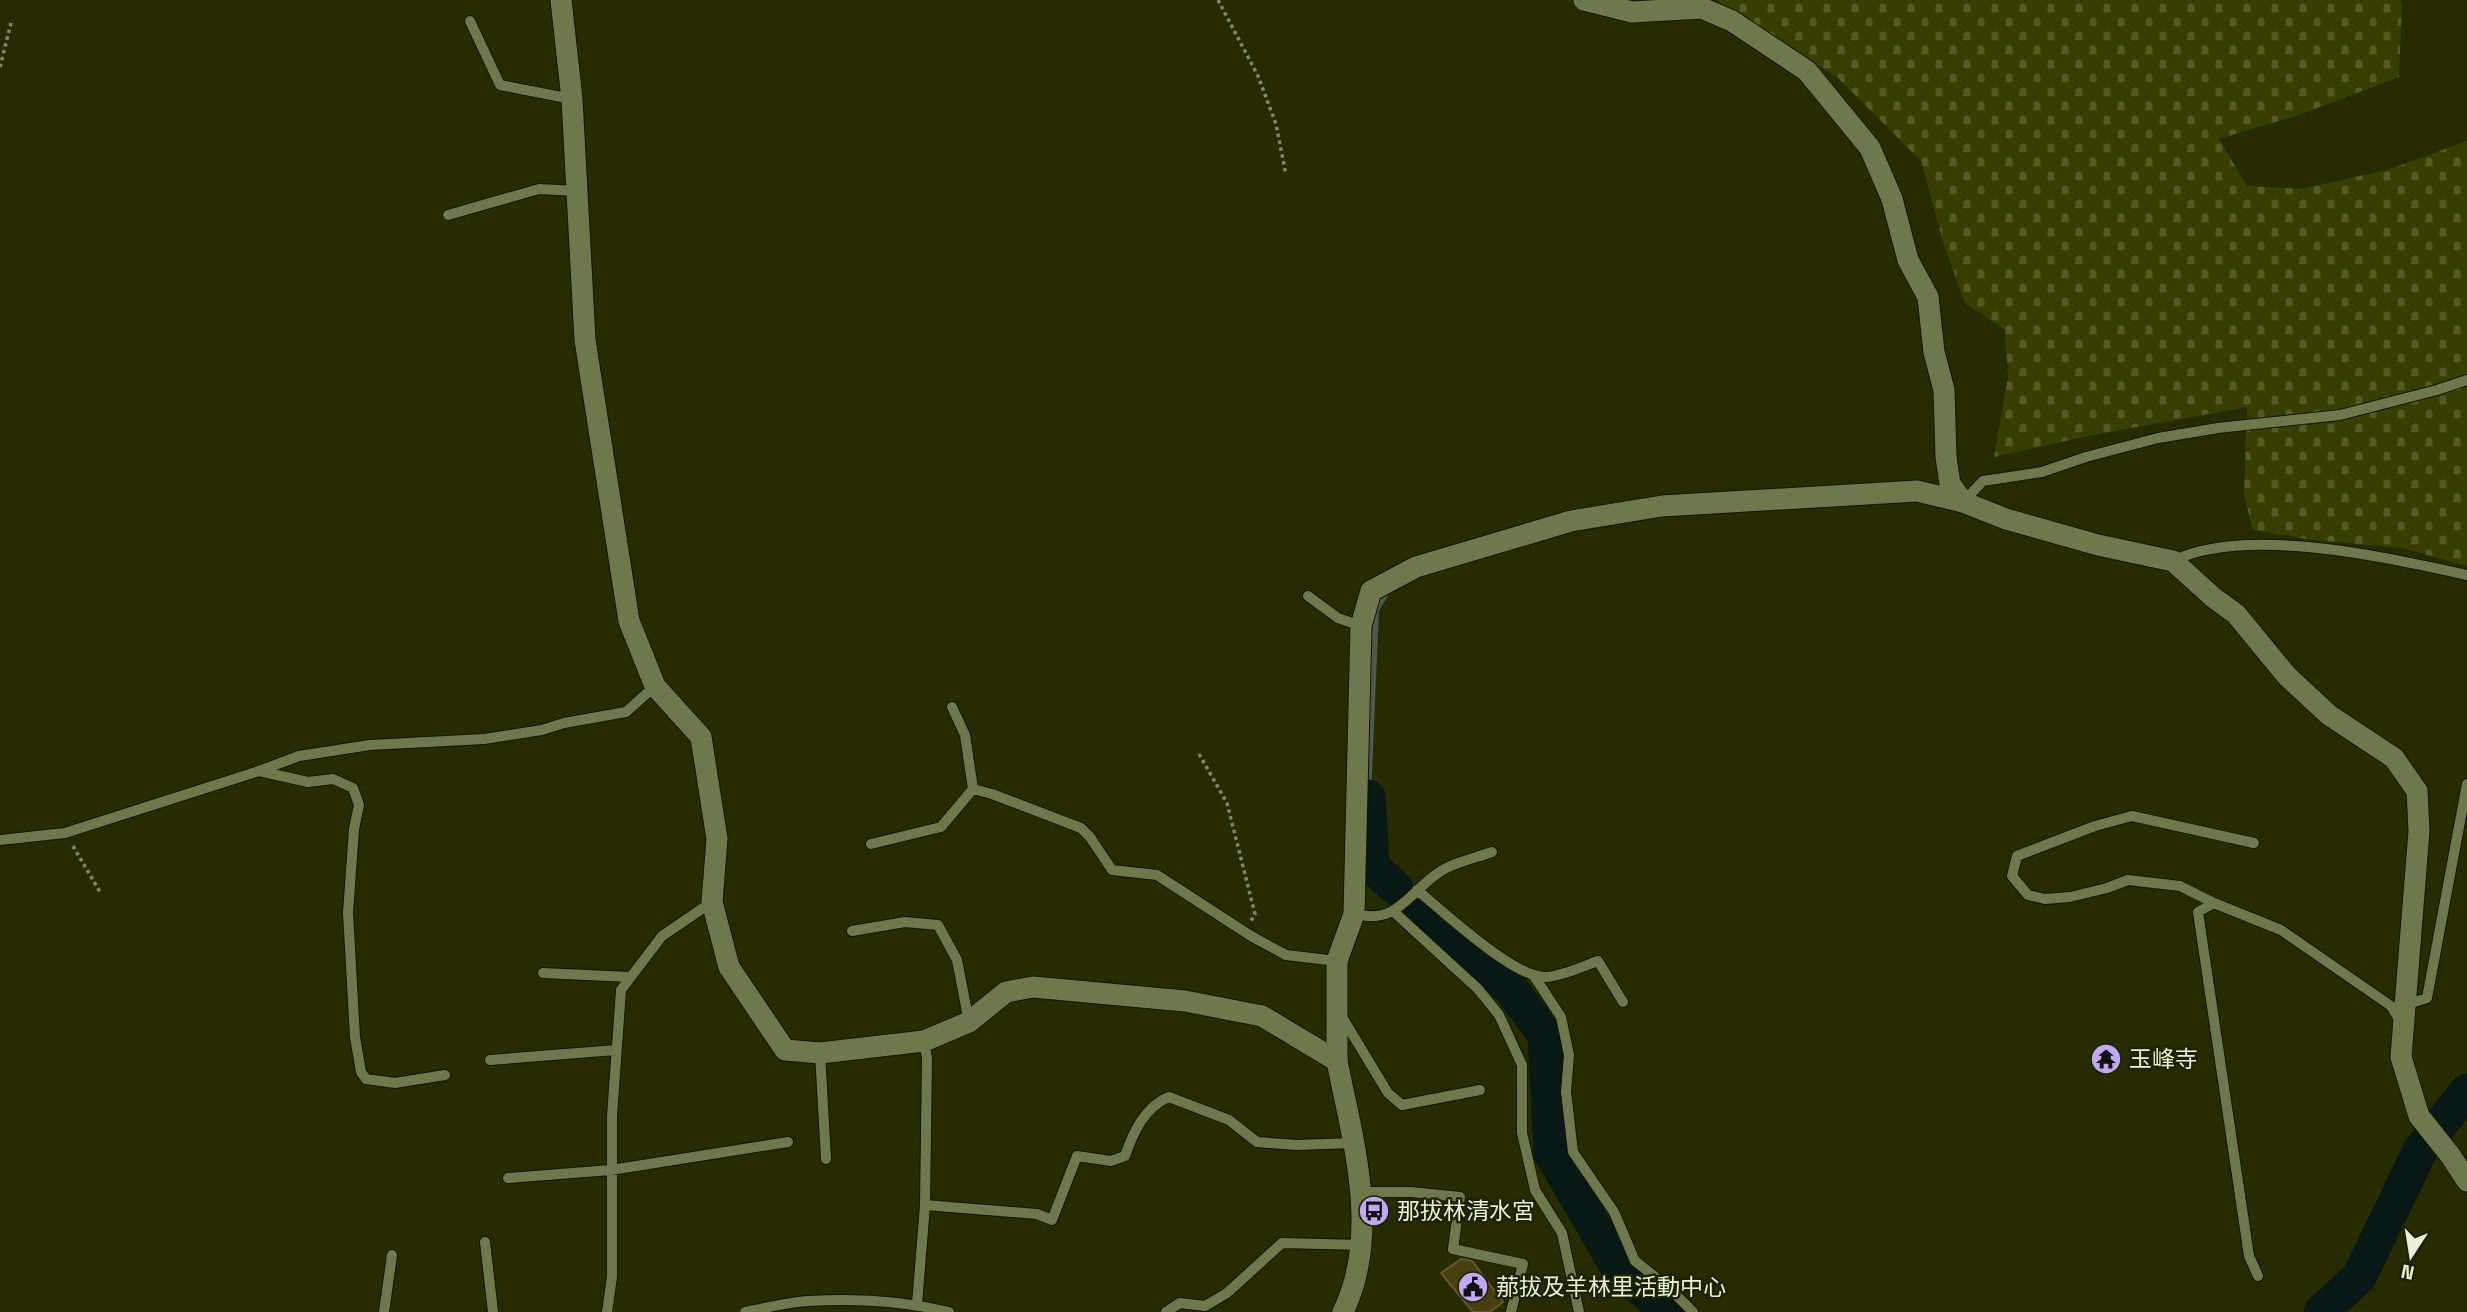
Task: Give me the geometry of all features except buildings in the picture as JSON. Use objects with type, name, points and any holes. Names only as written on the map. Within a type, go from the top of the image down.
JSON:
[{"type":"street","points":[[561,0],[572,99],[585,340],[629,621],[655,686],[701,737],[717,839],[712,902],[729,967],[785,1050],[820,1053],[924,1041],[969,1022],[1006,992],[1033,987],[1185,1001],[1262,1016],[1337,1061]]},
{"type":"street","points":[[1584,0],[1632,12],[1702,8],[1732,21],[1807,71],[1870,148],[1892,199],[1908,260],[1928,297],[1934,352],[1944,390],[1946,457],[1950,484],[1963,502]]},
{"type":"street","points":[[1343,1312],[1354,1290],[1362,1245],[1360,1192],[1337,1061],[1337,961],[1354,914],[1361,626],[1371,591],[1416,567],[1571,521],[1662,506],[1917,491],[1963,502],[2006,519],[2071,538],[2172,561],[2236,614],[2287,676],[2329,715],[2394,758],[2417,791],[2419,831],[2401,1057],[2418,1116],[2467,1181]]},
{"type":"lane","points":[[470,21],[500,85],[572,99]]},
{"type":"lane","points":[[448,215],[539,189],[577,191]]},
{"type":"lane","points":[[1963,502],[1983,481],[2042,472],[2158,438],[2218,428],[2340,415],[2467,380]]},
{"type":"lane","points":[[2172,561],[2189,553],[2267,546],[2359,552],[2467,575]]},
{"type":"lane","points":[[1308,596],[1338,618],[1361,626]]},
{"type":"lane","points":[[0,840],[65,833],[299,756],[370,746],[484,739],[626,712],[655,686]]},
{"type":"lane","points":[[871,844],[942,827],[973,789],[965,735],[952,707]]},
{"type":"lane","points":[[259,771],[308,782],[333,779],[353,788],[359,805],[354,829],[348,913],[355,1037],[361,1072],[366,1079],[395,1083],[445,1075]]},
{"type":"lane","points":[[2255,843],[2132,816],[2095,826],[2017,856],[2012,876],[2028,895],[2045,899],[2070,897],[2128,880],[2180,887],[2281,930],[2404,1016],[2427,998],[2467,784]]},
{"type":"lane","points":[[973,789],[1081,828],[1112,870],[1157,875],[1244,932],[1286,955],[1337,961]]},
{"type":"lane","points":[[1354,914],[1371,919],[1394,912],[1443,870],[1492,852]]},
{"type":"lane","points":[[1417,890],[1514,967],[1534,976],[1548,977],[1598,961],[1623,1002]]},
{"type":"lane","points":[[607,1312],[612,1277],[611,1170],[621,990],[662,936],[712,902]]},
{"type":"lane","points":[[2214,903],[2199,912],[2249,1256],[2258,1276]]},
{"type":"lane","points":[[1394,912],[1478,989],[1499,1015],[1522,1065],[1522,1133],[1535,1190],[1562,1233],[1578,1312]]},
{"type":"lane","points":[[852,930],[905,922],[938,925],[957,960],[969,1022]]},
{"type":"lane","points":[[544,973],[629,977]]},
{"type":"lane","points":[[1534,976],[1561,1017],[1569,1055],[1566,1092],[1573,1152],[1614,1212],[1634,1261],[1669,1288],[1693,1312]]},
{"type":"lane","points":[[1336,1009],[1388,1093],[1402,1105],[1480,1090]]},
{"type":"lane","points":[[917,1304],[925,1205],[927,1058],[924,1041]]},
{"type":"lane","points":[[490,1060],[616,1050]]},
{"type":"lane","points":[[820,1053],[826,1159]]},
{"type":"lane","points":[[925,1205],[1037,1214],[1052,1220],[1077,1156],[1111,1161],[1125,1156],[1132,1134],[1157,1102],[1169,1097],[1230,1120],[1257,1142],[1297,1145],[1353,1143]]},
{"type":"lane","points":[[508,1178],[611,1170],[788,1142]]},
{"type":"lane","points":[[1360,1192],[1460,1196],[1453,1249],[1523,1264],[1511,1312]]},
{"type":"lane","points":[[485,1242],[493,1312]]},
{"type":"lane","points":[[1166,1312],[1180,1303],[1205,1306],[1216,1300],[1283,1243],[1362,1245]]},
{"type":"lane","points":[[384,1312],[392,1255]]},
{"type":"lane","points":[[745,1312],[807,1301],[917,1304],[949,1312]]},
{"type":"path","points":[[1218,0],[1258,76],[1276,124],[1286,176]]},
{"type":"path","points":[[0,67],[11,23]]},
{"type":"path","points":[[1199,754],[1227,803],[1255,914],[1244,932]]},
{"type":"path","points":[[65,833],[100,892]]},
{"type":"green space","points":[[1716,0],[2400,0],[2399,77],[2299,115],[2219,139],[2247,186],[2302,189],[2390,169],[2467,141],[2467,566],[2402,548],[2313,540],[2253,530],[2244,495],[2247,407],[2087,436],[1994,457],[2008,377],[2005,330],[1965,303],[1944,245],[1921,161],[1838,78]]},
{"type":"waterway","points":[[1368,797],[1376,610],[1388,590]]},
{"type":"waterway","points":[[1368,797],[1372,867],[1396,888]]},
{"type":"waterway","points":[[1420,909],[1511,989],[1545,1035],[1551,1153],[1620,1271],[1669,1312]]},
{"type":"waterway","points":[[2321,1312],[2359,1277],[2421,1149],[2467,1091]]},
{"type":"place","name":"玉峰寺","points":[[2106,1059]]},
{"type":"place","name":"那拔林清水宮","points":[[1374,1211]]},
{"type":"place","name":"𦰡拔及羊林里活動中心","points":[[1473,1287]]}]
